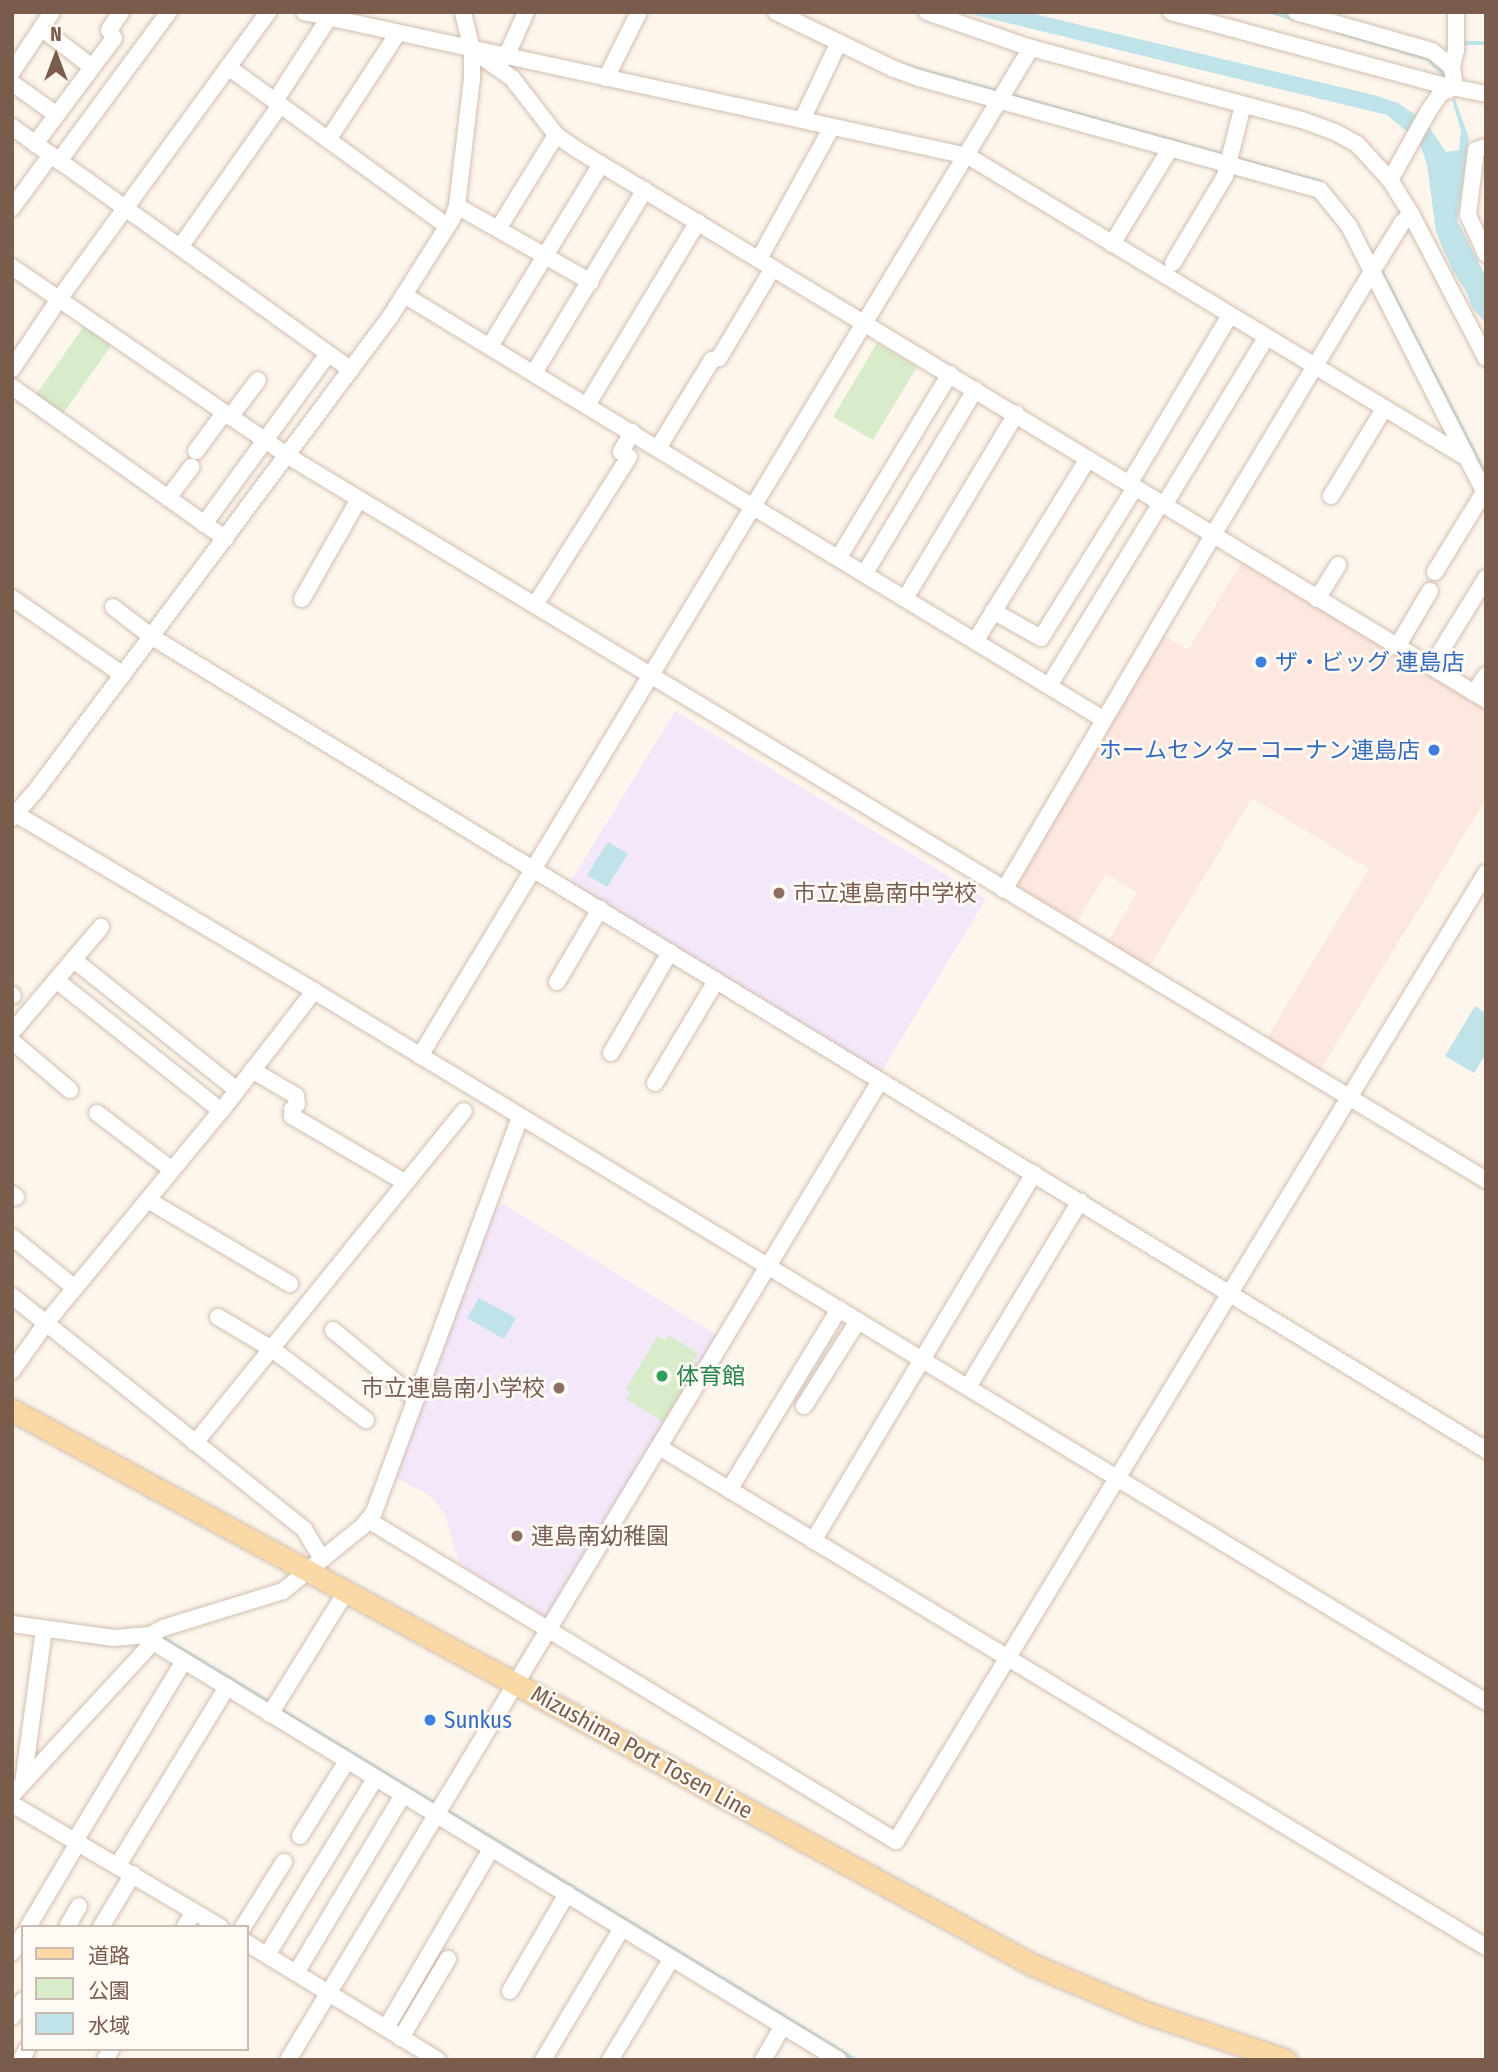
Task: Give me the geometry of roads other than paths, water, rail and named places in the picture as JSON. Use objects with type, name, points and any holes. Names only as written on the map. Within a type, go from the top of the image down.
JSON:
[{"type":"main road","name":"Mizushima Port Tosen Line","points":[[12,1410],[315,1565],[346,1592],[1031,1964],[1144,2012],[1278,2059]]},
{"type":"street","points":[[12,72],[52,12]]},
{"type":"street","points":[[36,144],[114,37],[108,30],[121,12]]},
{"type":"street","points":[[12,208],[55,158],[169,12]]},
{"type":"street","points":[[12,369],[59,299],[268,12]]},
{"type":"street","points":[[303,12],[968,156],[1467,458]]},
{"type":"street","points":[[463,12],[472,49],[472,79],[457,206],[447,226],[404,295],[288,456],[14,816],[314,991],[1486,1702]]},
{"type":"street","points":[[506,57],[526,12]]},
{"type":"street","points":[[606,78],[639,12]]},
{"type":"street","points":[[776,12],[919,78],[1002,96],[1170,149],[1228,160],[1320,190],[1349,226],[1375,267],[1485,493],[1435,572]]},
{"type":"street","points":[[1171,12],[1486,94]]},
{"type":"street","points":[[1296,12],[1322,16],[1432,51],[1452,66]]},
{"type":"street","points":[[1455,87],[1452,66],[1456,50],[1456,12]]},
{"type":"street","points":[[935,14],[1031,48],[1335,132],[1357,144],[1390,180],[1411,214],[1486,358]]},
{"type":"street","points":[[180,247],[278,103],[328,18]]},
{"type":"street","points":[[41,29],[92,67]]},
{"type":"street","points":[[328,139],[398,33]]},
{"type":"street","points":[[802,120],[839,42]]},
{"type":"street","points":[[421,1056],[1031,48]]},
{"type":"street","points":[[472,49],[512,78],[556,135],[601,164],[1480,697],[1486,675]]},
{"type":"street","points":[[228,67],[447,226]]},
{"type":"street","points":[[12,83],[57,115]]},
{"type":"street","points":[[1390,180],[1411,139],[1441,93],[1455,87]]},
{"type":"street","points":[[1172,263],[1224,176],[1243,105]]},
{"type":"street","points":[[12,127],[351,370]]},
{"type":"street","points":[[658,448],[712,360],[719,358],[832,127]]},
{"type":"street","points":[[498,229],[556,135]]},
{"type":"street","points":[[1486,147],[1476,150],[1468,215],[1486,254]]},
{"type":"street","points":[[1112,244],[1170,149]]},
{"type":"street","points":[[490,346],[601,164]]},
{"type":"street","points":[[534,373],[645,190]]},
{"type":"street","points":[[457,206],[591,282]]},
{"type":"street","points":[[1004,890],[1099,733],[1103,719],[1213,535],[1402,223],[1411,214]]},
{"type":"street","points":[[587,405],[698,222]]},
{"type":"street","points":[[12,267],[288,456],[1486,1180]]},
{"type":"street","points":[[404,295],[1050,684],[1103,719]]},
{"type":"street","points":[[993,611],[1041,638],[1230,315]]},
{"type":"street","points":[[1050,684],[1266,338]]},
{"type":"street","points":[[204,524],[328,354]]},
{"type":"street","points":[[839,557],[950,374]]},
{"type":"street","points":[[196,451],[258,380]]},
{"type":"street","points":[[12,387],[226,539]]},
{"type":"street","points":[[864,573],[975,390]]},
{"type":"street","points":[[1331,496],[1384,409]]},
{"type":"street","points":[[906,597],[1016,414]]},
{"type":"street","points":[[534,606],[629,457],[621,452],[632,432]]},
{"type":"street","points":[[976,640],[1087,459]]},
{"type":"street","points":[[168,498],[191,467]]},
{"type":"street","points":[[302,599],[359,499]]},
{"type":"street","points":[[1317,599],[1338,565]]},
{"type":"street","points":[[1431,667],[1486,578]]},
{"type":"street","points":[[1397,647],[1430,591]]},
{"type":"street","points":[[12,598],[123,675]]},
{"type":"street","points":[[113,607],[152,637],[1486,1450]]},
{"type":"street","points":[[368,1520],[896,1841],[1346,1097],[1486,873]]},
{"type":"street","points":[[557,982],[600,909]]},
{"type":"street","points":[[12,1032],[101,927]]},
{"type":"street","points":[[611,1053],[670,953]]},
{"type":"street","points":[[74,960],[237,1090]]},
{"type":"street","points":[[56,980],[222,1111]]},
{"type":"street","points":[[655,1083],[716,981]]},
{"type":"street","points":[[12,1371],[46,1323],[222,1111],[314,991]]},
{"type":"street","points":[[12,1041],[70,1090]]},
{"type":"street","points":[[252,1070],[296,1096],[298,1104],[292,1110],[292,1116],[406,1183]]},
{"type":"street","points":[[288,2060],[880,1081]]},
{"type":"street","points":[[195,1443],[464,1111]]},
{"type":"street","points":[[97,1113],[172,1170]]},
{"type":"street","points":[[18,1789],[163,1628],[265,1598],[295,1583],[374,1512],[520,1117]]},
{"type":"street","points":[[813,1541],[1034,1173]]},
{"type":"street","points":[[148,1200],[290,1284]]},
{"type":"street","points":[[968,1387],[1080,1201]]},
{"type":"street","points":[[12,1237],[75,1288]]},
{"type":"street","points":[[12,1296],[304,1530],[315,1565]]},
{"type":"street","points":[[729,1490],[839,1309]]},
{"type":"street","points":[[218,1317],[272,1349],[366,1420]]},
{"type":"street","points":[[804,1406],[858,1321]]},
{"type":"street","points":[[333,1330],[416,1399]]},
{"type":"street","points":[[659,1447],[1486,1947]]},
{"type":"street","points":[[273,1708],[346,1592]]},
{"type":"street","points":[[12,1625],[114,1639],[152,1639],[227,1687],[273,1708],[375,1779],[403,1795],[439,1810],[491,1849],[839,2060]]},
{"type":"street","points":[[18,1789],[44,1629]]},
{"type":"street","points":[[29,1925],[184,1661]]},
{"type":"street","points":[[118,1865],[227,1687]]},
{"type":"street","points":[[300,1836],[347,1761]]},
{"type":"street","points":[[267,1955],[375,1779]]},
{"type":"street","points":[[296,1973],[403,1795]]},
{"type":"street","points":[[12,1804],[217,1925]]},
{"type":"street","points":[[386,2028],[491,1849]]},
{"type":"street","points":[[244,1925],[284,1862]]},
{"type":"street","points":[[102,1925],[133,1874]]},
{"type":"street","points":[[510,1991],[567,1894]]},
{"type":"street","points":[[68,1925],[79,1906]]},
{"type":"street","points":[[186,1925],[194,1911]]},
{"type":"street","points":[[543,2060],[622,1928]]},
{"type":"street","points":[[248,1944],[438,2060]]},
{"type":"street","points":[[610,2060],[672,1958]]},
{"type":"street","points":[[401,2038],[448,1959]]},
{"type":"street","points":[[763,2060],[783,2026]]},
{"type":"water","points":[[962,12],[1026,12],[1374,95],[1398,103],[1417,116],[1427,124],[1446,152],[1459,150],[1461,130],[1452,100],[1455,99],[1469,138],[1457,220],[1486,277],[1486,324],[1472,307],[1436,232],[1427,164],[1419,142],[1387,115]]},
{"type":"water","points":[[893,60],[1321,180],[1353,219],[1380,264],[1486,471],[1486,486],[1325,192],[922,75]]},
{"type":"water","points":[[608,842],[628,854],[607,887],[587,875]]},
{"type":"water","points":[[1475,1006],[1486,1013],[1486,1054],[1474,1073],[1445,1056]]},
{"type":"water","points":[[479,1298],[516,1318],[504,1339],[467,1318]]},
{"type":"waterway","points":[[1272,12],[1293,19]]},
{"type":"waterway","points":[[1338,32],[1429,59],[1447,78]]},
{"type":"waterway","points":[[1462,43],[1486,43]]},
{"type":"waterway","points":[[165,1639],[271,1703]]},
{"type":"waterway","points":[[280,1709],[438,1805]]},
{"type":"waterway","points":[[445,1809],[857,2060]]},
{"type":"place","name":"ザ・ビッグ 連島店","points":[[1261,662]]},
{"type":"place","name":"ホームセンターコーナン連島店","points":[[1434,750]]},
{"type":"place","name":"市立連島南中学校","points":[[779,893]]},
{"type":"place","name":"体育館","points":[[662,1376]]},
{"type":"place","name":"市立連島南小学校","points":[[559,1388]]},
{"type":"place","name":"連島南幼稚園","points":[[517,1536]]},
{"type":"place","name":"Sunkus","points":[[430,1720]]}]
